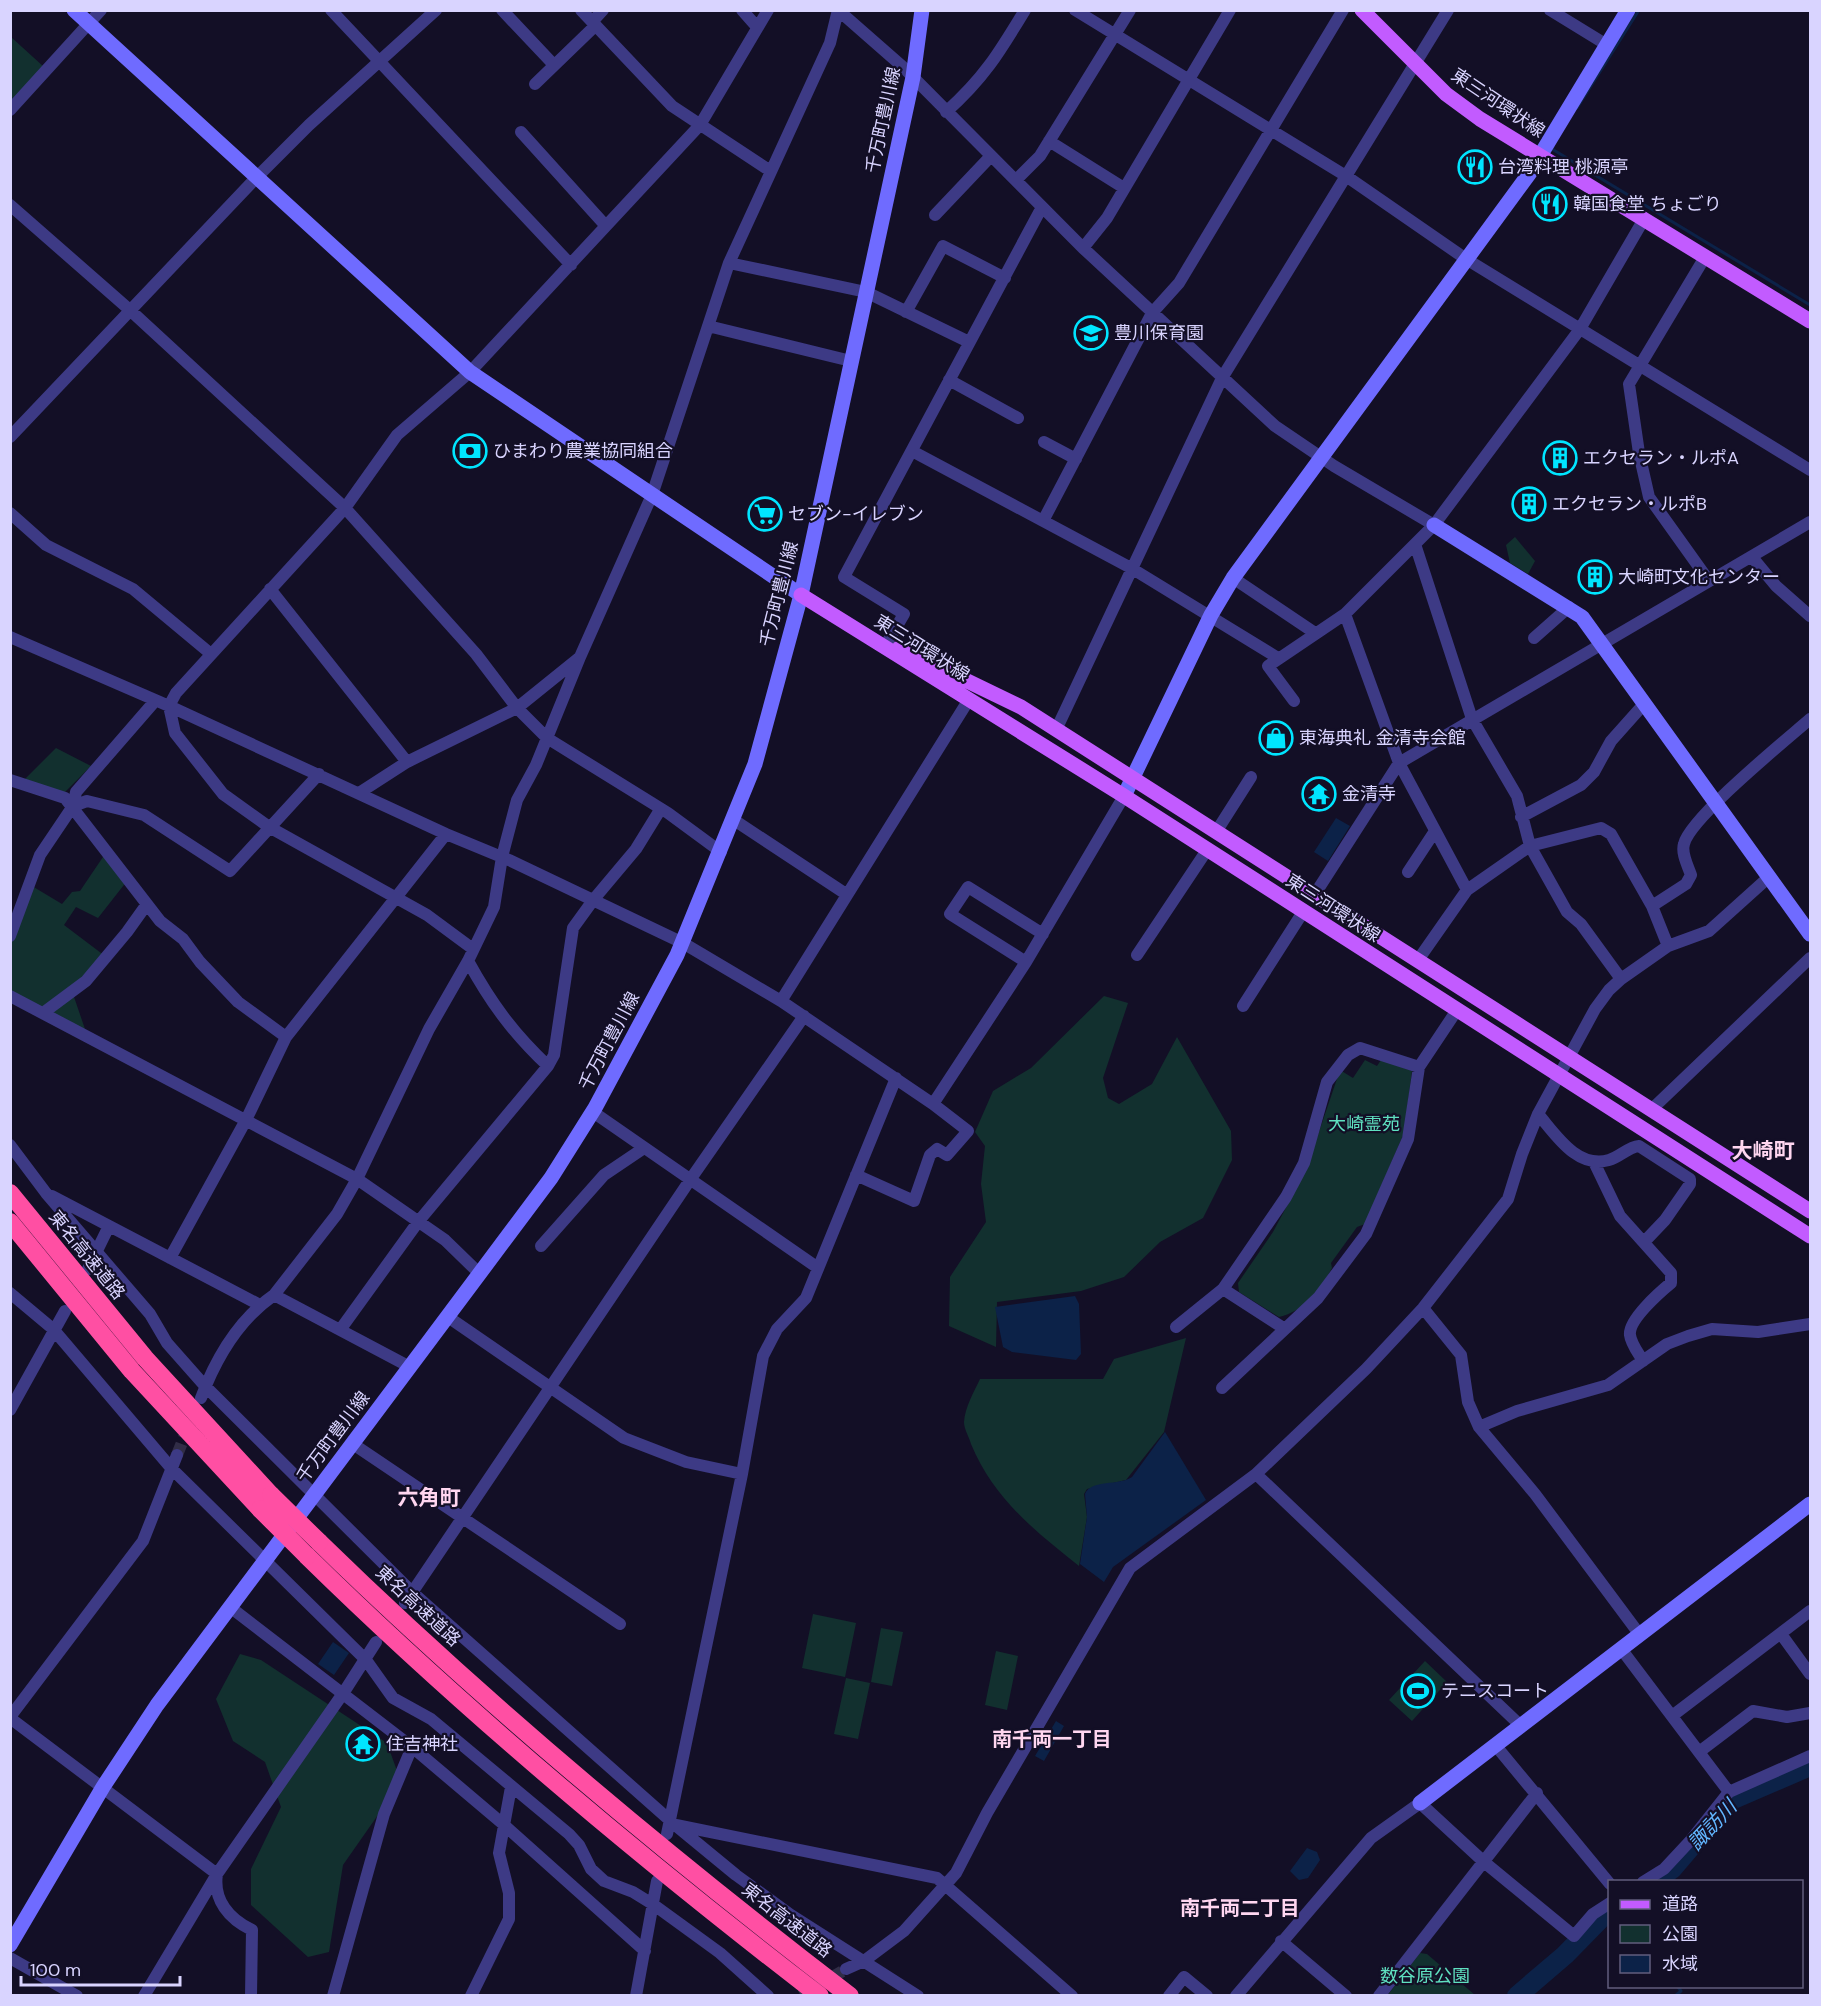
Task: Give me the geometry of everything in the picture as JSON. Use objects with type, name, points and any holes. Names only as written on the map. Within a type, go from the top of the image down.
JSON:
[{"type":"highway","name":"東名高速道路","points":[[10,1193],[307,1556],[418,1660],[535,1764],[650,1860],[820,1995]]},
{"type":"highway","name":"東名高速道路","points":[[10,1222],[132,1371],[265,1502],[319,1542],[430,1647],[626,1817],[850,1995]]},
{"type":"main road","name":"東三河環状線","points":[[1362,10],[1446,94],[1480,119],[1810,321]]},
{"type":"main road","name":"東三河環状線","points":[[801,595],[1124,796],[1810,1236]]},
{"type":"main road","name":"東三河環状線","points":[[832,615],[887,643],[995,692],[1810,1211]]},
{"type":"street","points":[[74,10],[470,372],[801,595]]},
{"type":"street","points":[[10,110],[101,10]]},
{"type":"street","points":[[331,10],[571,265]]},
{"type":"street","points":[[10,437],[256,178],[436,10]]},
{"type":"street","points":[[502,10],[554,64]]},
{"type":"street","points":[[581,10],[672,105],[770,170]]},
{"type":"street","points":[[535,84],[593,24],[603,10]]},
{"type":"street","points":[[742,10],[758,27]]},
{"type":"street","points":[[548,1066],[519,1038],[490,1002],[471,955],[427,915],[269,827],[223,794],[175,733],[169,706],[176,693],[345,508],[397,435],[470,372],[700,125],[768,10]]},
{"type":"street","points":[[203,1392],[220,1353],[260,1305],[273,1295],[337,1214],[357,1179],[429,1029],[471,955],[494,907],[502,857],[517,800],[536,765],[580,657],[652,495],[729,263],[770,170],[804,105],[826,53],[838,10],[913,77],[1083,248],[1275,426],[1582,617],[1809,930]]},
{"type":"street","name":"千万町豊川線","points":[[10,1945],[103,1787],[157,1705],[551,1178],[593,1112],[682,944],[755,764],[801,595],[913,77],[922,10]]},
{"type":"street","points":[[946,112],[986,72],[1025,10]]},
{"type":"street","points":[[1075,10],[1346,176],[1466,259],[1810,470]]},
{"type":"street","points":[[1016,180],[1040,156],[1130,10]]},
{"type":"street","points":[[1083,248],[1107,218],[1230,10]]},
{"type":"street","points":[[1043,521],[1152,313],[1179,283],[1272,131],[1342,10]]},
{"type":"street","points":[[1056,730],[1222,378],[1448,10]]},
{"type":"street","points":[[1550,10],[1607,45]]},
{"type":"street","points":[[933,1104],[1026,962],[1124,796],[1211,615],[1233,578],[1540,155],[1628,10]]},
{"type":"street","points":[[521,132],[605,225]]},
{"type":"street","points":[[1049,141],[1124,188]]},
{"type":"street","points":[[935,215],[991,156]]},
{"type":"street","points":[[10,204],[131,311],[345,508],[476,654],[517,708],[547,738],[721,852]]},
{"type":"street","points":[[887,643],[904,614],[844,577],[1042,207]]},
{"type":"street","points":[[1294,701],[1268,666],[1345,614],[1434,525],[1580,329],[1644,219]]},
{"type":"street","points":[[906,312],[943,246],[1005,278]]},
{"type":"street","points":[[1705,256],[1629,384],[1639,453],[1649,497],[1709,581]]},
{"type":"street","points":[[729,263],[866,292],[969,342]]},
{"type":"street","points":[[708,326],[851,361]]},
{"type":"street","points":[[949,380],[1018,418]]},
{"type":"street","points":[[1044,442],[1076,459]]},
{"type":"street","points":[[912,451],[1131,568],[1278,658]]},
{"type":"street","points":[[10,513],[46,545],[133,589],[211,654]]},
{"type":"street","points":[[1315,894],[1399,762],[1810,522]]},
{"type":"street","points":[[1415,544],[1472,719],[1517,796],[1530,846],[1567,912],[1581,924],[1620,979]]},
{"type":"street","points":[[1752,557],[1776,586],[1810,616]]},
{"type":"street","points":[[1233,578],[1315,633]]},
{"type":"street","points":[[270,589],[406,762]]},
{"type":"street","points":[[1534,638],[1569,607]]},
{"type":"street","points":[[1345,614],[1399,762],[1467,890]]},
{"type":"street","points":[[10,637],[169,706],[446,834],[594,899],[670,940],[682,944],[804,1016],[896,1078],[968,1131],[947,1155],[937,1149],[930,1155],[914,1201],[856,1175]]},
{"type":"street","points":[[359,793],[406,762],[517,708],[580,657]]},
{"type":"street","points":[[10,936],[40,855],[73,806],[76,792],[155,701]]},
{"type":"street","points":[[781,1001],[968,701]]},
{"type":"street","points":[[1521,817],[1581,785],[1594,772],[1611,741],[1644,704]]},
{"type":"street","points":[[1652,906],[1686,884],[1691,875],[1683,844],[1716,802],[1810,719]]},
{"type":"street","points":[[73,806],[87,801],[144,815],[230,871],[319,774]]},
{"type":"street","points":[[1216,832],[1251,777]]},
{"type":"street","points":[[10,780],[65,798],[160,921],[183,939],[200,962],[238,1002],[286,1037]]},
{"type":"street","points":[[340,1330],[418,1222],[548,1066],[554,1055],[573,928],[636,849],[660,810]]},
{"type":"street","points":[[734,820],[846,894]]},
{"type":"street","points":[[1418,960],[1467,890],[1530,846],[1601,828],[1611,834],[1652,906],[1668,945]]},
{"type":"street","points":[[1408,872],[1435,831]]},
{"type":"street","points":[[170,1257],[246,1120],[286,1037],[446,834]]},
{"type":"street","points":[[1137,954],[1207,850]]},
{"type":"street","points":[[846,1969],[864,1961],[904,1931],[956,1873],[987,1813],[1130,1568],[1256,1474],[1366,1369],[1423,1308],[1508,1199],[1538,1114],[1595,1009],[1620,979],[1668,945],[1709,931],[1769,877]]},
{"type":"street","points":[[1026,962],[950,914],[968,887],[1042,934]]},
{"type":"street","points":[[43,1013],[86,981],[127,932],[147,903]]},
{"type":"street","points":[[1243,1006],[1303,912]]},
{"type":"street","points":[[1652,1109],[1810,958]]},
{"type":"street","points":[[10,996],[357,1179],[445,1240],[480,1274]]},
{"type":"street","points":[[1222,1388],[1318,1298],[1365,1234],[1408,1140],[1419,1067],[1457,1010]]},
{"type":"street","points":[[409,1598],[690,1180],[804,1016]]},
{"type":"street","points":[[1176,1328],[1223,1289],[1286,1197],[1304,1163],[1331,1073],[1348,1055],[1360,1048],[1419,1067]]},
{"type":"street","points":[[670,1826],[742,1474],[763,1356],[777,1329],[806,1298],[896,1078]]},
{"type":"street","points":[[593,1112],[818,1268]]},
{"type":"street","points":[[1538,1114],[1574,1154],[1594,1162],[1620,1156],[1632,1147],[1639,1146],[1689,1179],[1690,1184],[1671,1211],[1645,1241]]},
{"type":"street","points":[[10,1145],[95,1253],[150,1314],[167,1343],[203,1392],[315,1494],[409,1598],[670,1826],[791,1915],[918,1995]]},
{"type":"street","points":[[541,1246],[604,1175],[644,1148]]},
{"type":"street","points":[[1594,1162],[1620,1216],[1645,1241],[1671,1273],[1671,1283],[1651,1301],[1632,1327],[1632,1341],[1643,1361]]},
{"type":"street","points":[[46,1193],[260,1305]]},
{"type":"street","points":[[88,1269],[109,1226]]},
{"type":"street","points":[[1223,1289],[1285,1329]]},
{"type":"street","points":[[10,1293],[53,1329],[172,1469],[366,1660],[393,1698],[430,1719],[569,1834],[579,1845],[591,1869],[604,1881],[633,1892],[654,1905],[720,1953],[768,1995]]},
{"type":"street","points":[[273,1295],[410,1367]]},
{"type":"street","points":[[1423,1308],[1461,1355],[1468,1402],[1479,1427],[1535,1494],[1640,1635]]},
{"type":"street","points":[[10,1410],[65,1311]]},
{"type":"street","points":[[448,1317],[624,1438],[686,1462],[742,1474]]},
{"type":"street","points":[[1479,1427],[1517,1411],[1608,1385],[1667,1344],[1712,1329],[1758,1332],[1810,1324]]},
{"type":"street","points":[[353,1444],[620,1624]]},
{"type":"street","points":[[177,1455],[143,1541],[10,1717],[217,1874]]},
{"type":"street","points":[[1256,1474],[1520,1725]]},
{"type":"street","points":[[1236,1995],[1371,1838],[1496,1746],[1520,1725],[1622,1650],[1810,1504]]},
{"type":"street","points":[[230,1606],[344,1692],[412,1747],[503,1824],[645,1951]]},
{"type":"street","points":[[1672,1716],[1810,1611]]},
{"type":"street","points":[[1781,1634],[1810,1674]]},
{"type":"street","points":[[144,1995],[217,1874],[366,1660],[376,1642]]},
{"type":"street","points":[[1622,1650],[1729,1792]]},
{"type":"street","points":[[1699,1752],[1753,1711],[1787,1717],[1810,1713]]},
{"type":"street","points":[[1496,1746],[1608,1882]]},
{"type":"street","points":[[333,1995],[384,1814],[412,1747]]},
{"type":"street","points":[[1645,1880],[1664,1869],[1691,1840],[1729,1792],[1810,1756]]},
{"type":"street","points":[[471,1995],[509,1919],[509,1893],[499,1854],[511,1787]]},
{"type":"street","points":[[1379,1995],[1537,1794]]},
{"type":"street","points":[[1420,1803],[1484,1862],[1574,1936],[1593,1914],[1608,1904]]},
{"type":"street","points":[[670,1826],[937,1878],[947,1884],[1072,1995]]},
{"type":"street","points":[[217,1874],[214,1888],[233,1921],[252,1930],[250,1995]]},
{"type":"street","points":[[636,1995],[657,1881]]},
{"type":"street","points":[[1281,1941],[1346,1995]]},
{"type":"street","points":[[10,1958],[77,1995]]},
{"type":"street","points":[[1169,1995],[1184,1977],[1206,1995]]},
{"type":"green space","points":[[11,37],[44,67],[11,105]]},
{"type":"green space","points":[[1515,537],[1535,561],[1528,574],[1510,563],[1506,545]]},
{"type":"green space","points":[[56,748],[91,766],[64,793],[23,781]]},
{"type":"green space","points":[[105,854],[127,881],[98,918],[76,907],[64,925],[105,956],[85,979],[44,1010],[11,993],[10,945],[32,886],[62,904],[72,892],[80,891]]},
{"type":"green space","points":[[73,994],[86,1032],[48,1012]]},
{"type":"green space","points":[[1104,996],[1128,1003],[1103,1078],[1108,1098],[1119,1104],[1152,1084],[1177,1037],[1231,1131],[1232,1160],[1203,1218],[1160,1242],[1124,1277],[1081,1291],[997,1302],[996,1347],[949,1326],[950,1277],[986,1222],[981,1184],[985,1146],[975,1132],[993,1091],[1031,1068]]},
{"type":"green space","name":"大崎霊苑","points":[[1365,1060],[1377,1066],[1381,1060],[1412,1071],[1404,1133],[1365,1224],[1357,1227],[1331,1263],[1332,1268],[1317,1292],[1297,1310],[1279,1317],[1239,1292],[1238,1283],[1273,1232],[1306,1170],[1340,1070],[1353,1078]]},
{"type":"green space","points":[[1186,1338],[1164,1432],[1126,1480],[1087,1489],[1084,1494],[1087,1517],[1079,1566],[1017,1512],[1003,1497],[980,1464],[964,1425],[966,1411],[980,1379],[1103,1379],[1114,1359]]},
{"type":"green space","points":[[813,1614],[856,1623],[845,1677],[802,1668]]},
{"type":"green space","points":[[881,1628],[903,1632],[892,1686],[871,1682]]},
{"type":"green space","points":[[996,1651],[1018,1656],[1007,1710],[985,1705]]},
{"type":"green space","points":[[240,1654],[261,1660],[387,1743],[401,1782],[343,1865],[329,1952],[308,1957],[251,1905],[251,1869],[281,1807],[265,1762],[233,1741],[216,1699]]},
{"type":"green space","name":"テニスコート","points":[[1425,1661],[1447,1682],[1412,1721],[1389,1700]]},
{"type":"green space","points":[[846,1678],[870,1683],[858,1739],[834,1734]]},
{"type":"green space","name":"数谷原公園","points":[[1420,1953],[1427,1954],[1475,1995],[1387,1996]]},
{"type":"water","points":[[1336,818],[1350,826],[1328,861],[1314,852]]},
{"type":"water","points":[[1075,1296],[1079,1304],[1081,1354],[1076,1360],[1012,1352],[1003,1347],[995,1307]]},
{"type":"water","points":[[1165,1432],[1206,1500],[1113,1567],[1104,1582],[1080,1564],[1087,1517],[1085,1494],[1093,1486],[1132,1477]]},
{"type":"water","points":[[333,1642],[349,1653],[334,1675],[318,1664]]},
{"type":"water","points":[[1056,1721],[1064,1726],[1044,1761],[1035,1756]]},
{"type":"water","points":[[1307,1848],[1317,1852],[1320,1860],[1308,1878],[1299,1880],[1290,1871]]},
{"type":"waterway","points":[[1577,108],[1639,10]]},
{"type":"waterway","points":[[1553,147],[1552,149],[1810,305]]},
{"type":"waterway","name":"諏訪川","points":[[1657,1880],[1672,1869],[1731,1800],[1810,1766]]},
{"type":"waterway","name":"諏訪川","points":[[1517,1996],[1565,1955],[1608,1911]]},
{"type":"waterway","points":[[1675,1996],[1681,1991],[1679,1988]]},
{"type":"tunnel","points":[[177,1455],[189,1425]]},
{"type":"tunnel","points":[[801,1996],[846,1969]]},
{"type":"place","name":"台湾料理 桃源亭","points":[[1475,167]]},
{"type":"place","name":"韓国食堂 ちょごり","points":[[1550,204]]},
{"type":"place","name":"豊川保育園","points":[[1091,333]]},
{"type":"place","name":"ひまわり農業協同組合","points":[[470,451]]},
{"type":"place","name":"エクセラン・ルポA","points":[[1560,458]]},
{"type":"place","name":"エクセラン・ルポB","points":[[1529,504]]},
{"type":"place","name":"セブン-イレブン","points":[[765,514]]},
{"type":"place","name":"大崎町文化センター","points":[[1595,577]]},
{"type":"place","name":"東海典礼 金清寺会館","points":[[1276,738]]},
{"type":"place","name":"金清寺","points":[[1319,794]]},
{"type":"place","name":"テニスコート","points":[[1418,1691]]},
{"type":"place","name":"住吉神社","points":[[363,1744]]},
{"type":"district","name":"大崎町","points":[[1763,1151]]},
{"type":"district","name":"六角町","points":[[429,1498]]},
{"type":"district","name":"南千両一丁目","points":[[1052,1739]]},
{"type":"district","name":"南千両二丁目","points":[[1240,1908]]}]
